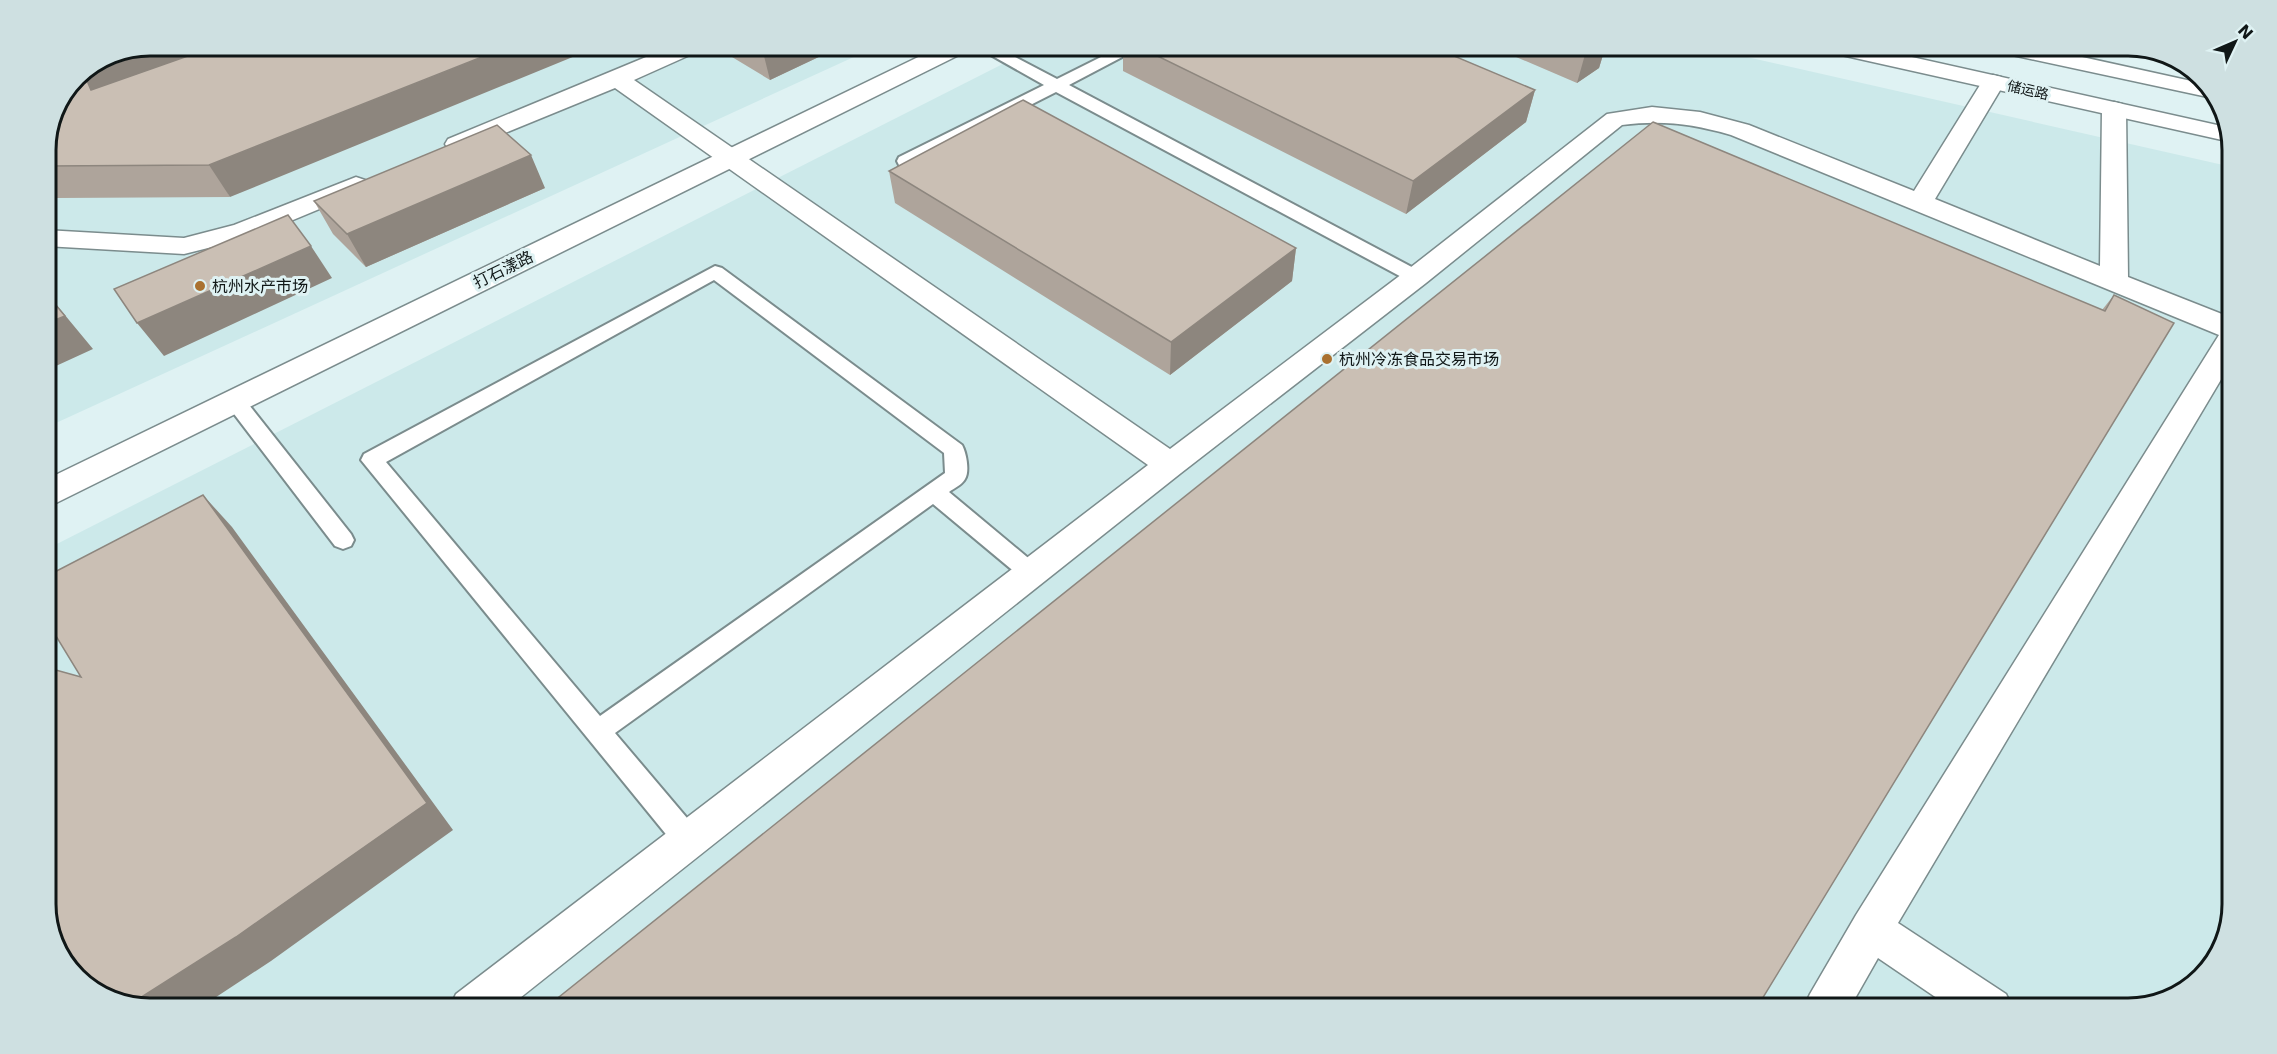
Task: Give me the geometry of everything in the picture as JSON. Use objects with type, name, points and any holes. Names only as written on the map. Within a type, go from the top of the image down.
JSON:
[{"type":"street","points":[[430,155],[668,56]]},
{"type":"street","name":"打石漾路","points":[[56,489],[939,56]]},
{"type":"street","name":"储运路","points":[[1877,56],[2219,133]]},
{"type":"street","points":[[2048,56],[2200,90]]},
{"type":"street","points":[[617,79],[1170,465]]},
{"type":"street","points":[[1920,202],[1993,82]]},
{"type":"street","points":[[2114,109],[2114,281]]},
{"type":"street","points":[[485,998],[1170,465],[1416,277],[1615,119],[1652,114],[1692,117],[1740,130],[2221,325]]},
{"type":"street","points":[[56,239],[184,246],[243,231],[375,177]]},
{"type":"street","points":[[1831,998],[1871,929],[2221,355]]},
{"type":"street","points":[[1871,929],[1974,998]]},
{"type":"lane","points":[[1001,56],[1416,277]]},
{"type":"lane","points":[[905,161],[1115,56]]},
{"type":"lane","points":[[597,732],[956,476],[954,450],[715,272],[372,460],[597,732],[688,840]]},
{"type":"lane","points":[[235,400],[343,540]]},
{"type":"lane","points":[[933,491],[1031,573]]},
{"type":"shaded area","name":"杭州水产市场","points":[[138,56],[856,56],[56,423],[56,144],[58,131]]},
{"type":"shaded area","name":"杭州冷冻食品交易市场","points":[[1018,56],[1743,56],[2221,165],[2222,904],[2220,923],[2214,940],[2198,966],[2180,983],[2146,997],[131,997],[94,981],[60,932],[57,923],[56,544]]},
{"type":"building","points":[[140,56],[99,71],[119,61]]},
{"type":"building","points":[[188,56],[484,56],[209,165],[56,166],[59,125],[65,108],[75,92],[87,80],[91,90]]},
{"type":"building","points":[[1157,56],[1454,56],[1535,90],[1413,181]]},
{"type":"building","points":[[1023,100],[1296,248],[1171,342],[889,171]]},
{"type":"building","points":[[1653,122],[2105,311],[2114,295],[2174,323],[1763,998],[558,998]]},
{"type":"building","points":[[497,125],[531,155],[347,234],[314,201]]},
{"type":"building","points":[[288,215],[311,246],[137,323],[114,289]]},
{"type":"building","points":[[56,305],[65,316],[56,320]]},
{"type":"building","points":[[203,495],[427,803],[236,937],[141,998],[131,997],[103,986],[92,979],[71,957],[57,923],[56,670],[81,677],[56,636],[56,571]]},
{"type":"place","name":"杭州水产市场","points":[[200,286]]},
{"type":"place","name":"杭州冷冻食品交易市场","points":[[1327,359]]}]
